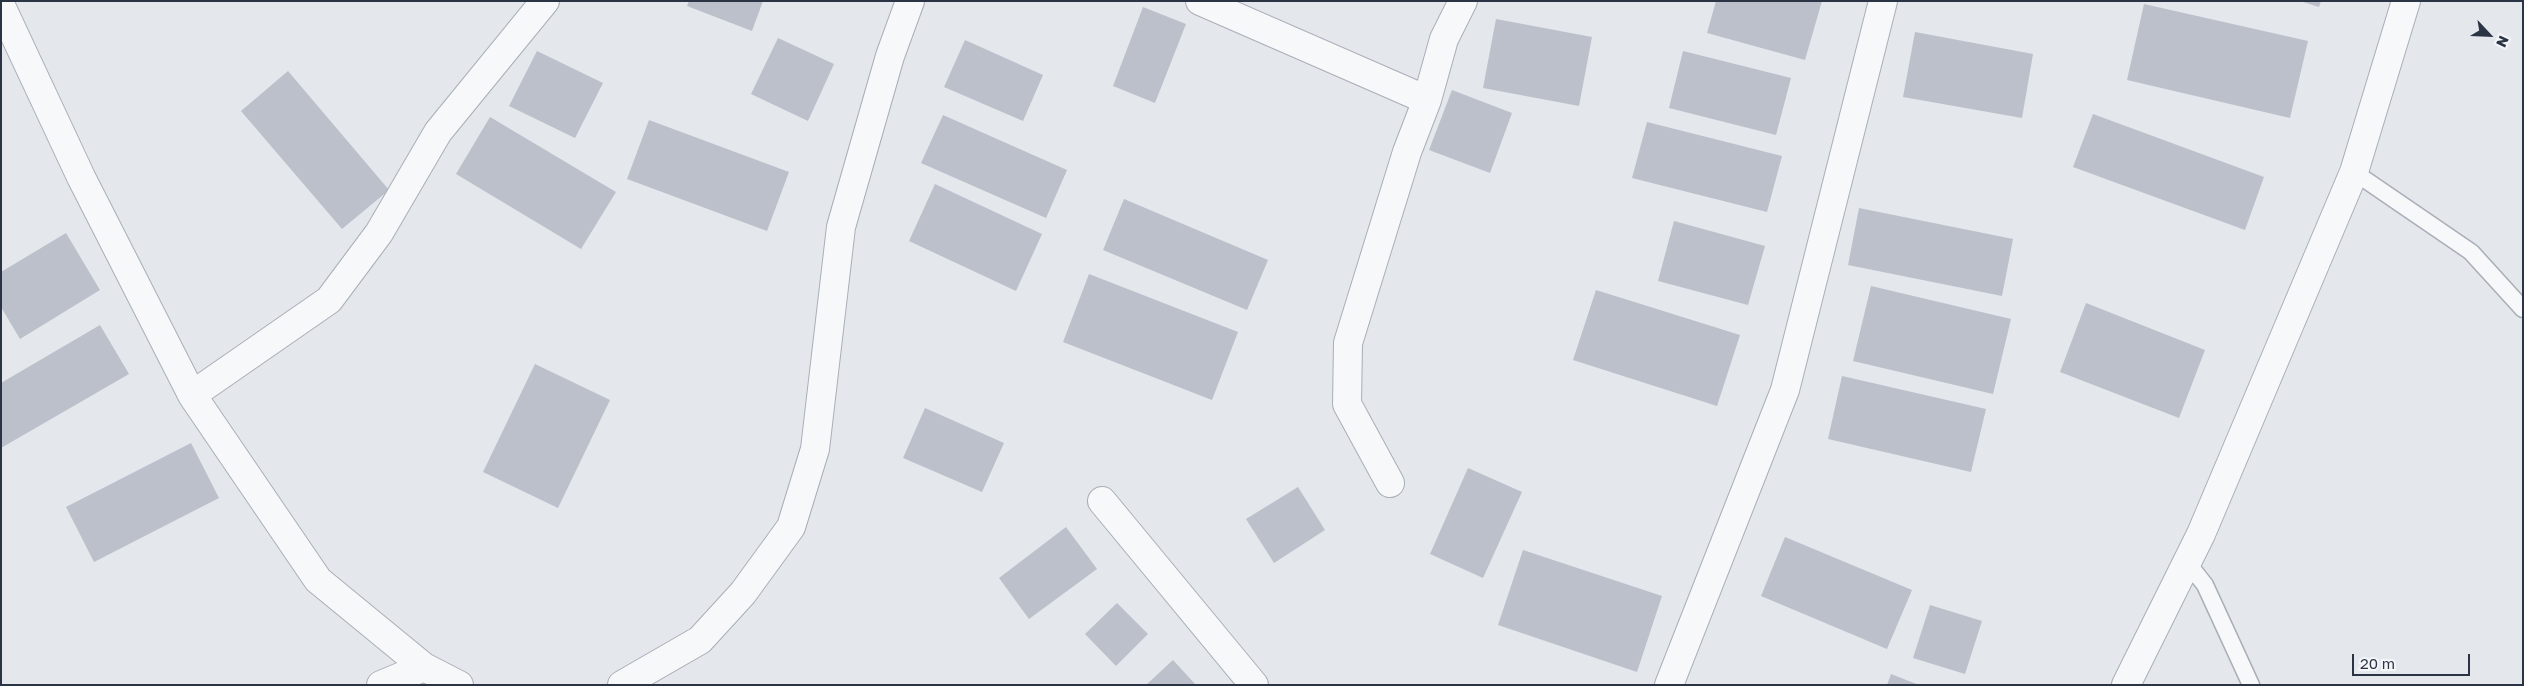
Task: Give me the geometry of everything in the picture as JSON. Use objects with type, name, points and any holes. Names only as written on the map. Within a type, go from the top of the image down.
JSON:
[{"type":"street","points":[[192,396],[329,300],[379,233],[438,132],[545,1]]},
{"type":"street","points":[[622,685],[700,640],[743,593],[791,527],[815,449],[841,227],[890,56],[910,1]]},
{"type":"street","points":[[1200,1],[1427,100]]},
{"type":"street","points":[[1390,483],[1347,404],[1348,342],[1407,152],[1427,100],[1444,39],[1463,1]]},
{"type":"street","points":[[1669,685],[1785,390],[1883,1]]},
{"type":"street","points":[[2126,685],[2187,562],[2354,172],[2406,1]]},
{"type":"street","points":[[1,6],[81,177],[192,396],[318,580],[424,667],[459,685]]},
{"type":"street","points":[[1102,501],[1254,685]]},
{"type":"street","points":[[381,685],[424,667]]},
{"type":"lane","points":[[2354,172],[2471,252],[2523,308]]},
{"type":"lane","points":[[2187,562],[2205,585],[2251,685]]},
{"type":"building","points":[[689,1],[763,1],[752,31],[687,6]]},
{"type":"building","points":[[1716,1],[1822,1],[1805,60],[1707,33]]},
{"type":"building","points":[[2300,1],[2321,1],[2319,7]]},
{"type":"building","points":[[2144,4],[2308,41],[2290,118],[2127,80]]},
{"type":"building","points":[[1143,7],[1186,24],[1155,103],[1113,86]]},
{"type":"building","points":[[1496,19],[1592,37],[1579,106],[1483,88]]},
{"type":"building","points":[[1915,32],[2033,54],[2022,118],[1903,97]]},
{"type":"building","points":[[778,38],[834,64],[808,121],[751,94]]},
{"type":"building","points":[[965,40],[1043,75],[1023,121],[944,87]]},
{"type":"building","points":[[537,51],[603,83],[575,138],[509,106]]},
{"type":"building","points":[[1683,51],[1791,78],[1776,135],[1669,108]]},
{"type":"building","points":[[288,71],[389,190],[342,229],[241,111]]},
{"type":"building","points":[[1452,90],[1512,113],[1490,173],[1429,150]]},
{"type":"building","points":[[2093,114],[2264,177],[2245,230],[2073,167]]},
{"type":"building","points":[[943,115],[1067,170],[1046,218],[921,163]]},
{"type":"building","points":[[490,117],[616,192],[581,249],[456,174]]},
{"type":"building","points":[[649,120],[789,172],[767,231],[627,179]]},
{"type":"building","points":[[1647,122],[1782,156],[1767,212],[1632,178]]},
{"type":"building","points":[[935,184],[1042,234],[1016,291],[909,241]]},
{"type":"building","points":[[1124,199],[1268,260],[1247,310],[1103,250]]},
{"type":"building","points":[[1859,208],[2013,239],[2002,296],[1848,265]]},
{"type":"building","points":[[1674,221],[1765,246],[1748,305],[1658,281]]},
{"type":"building","points":[[66,233],[100,290],[20,339],[1,307],[1,272]]},
{"type":"building","points":[[1089,274],[1238,332],[1212,400],[1063,342]]},
{"type":"building","points":[[1871,286],[2011,319],[1993,394],[1853,361]]},
{"type":"building","points":[[1596,290],[1740,335],[1717,406],[1573,360]]},
{"type":"building","points":[[2086,303],[2205,350],[2179,418],[2060,372]]},
{"type":"building","points":[[100,325],[129,374],[1,448],[1,383]]},
{"type":"building","points":[[535,364],[610,400],[558,508],[483,472]]},
{"type":"building","points":[[1842,376],[1986,409],[1971,472],[1828,439]]},
{"type":"building","points":[[925,408],[1004,443],[982,492],[903,458]]},
{"type":"building","points":[[191,443],[219,498],[94,562],[66,507]]},
{"type":"building","points":[[1468,468],[1522,492],[1483,578],[1430,554]]},
{"type":"building","points":[[1298,487],[1325,530],[1274,563],[1246,519]]},
{"type":"building","points":[[1066,527],[1097,569],[1029,619],[999,578]]},
{"type":"building","points":[[1785,537],[1912,590],[1887,649],[1761,596]]},
{"type":"building","points":[[1523,550],[1662,596],[1637,672],[1498,625]]},
{"type":"building","points":[[1117,603],[1148,634],[1116,666],[1085,634]]},
{"type":"building","points":[[1930,605],[1982,621],[1965,674],[1913,658]]},
{"type":"building","points":[[1173,660],[1196,685],[1146,685]]},
{"type":"building","points":[[1891,674],[1919,685],[1887,685]]}]
